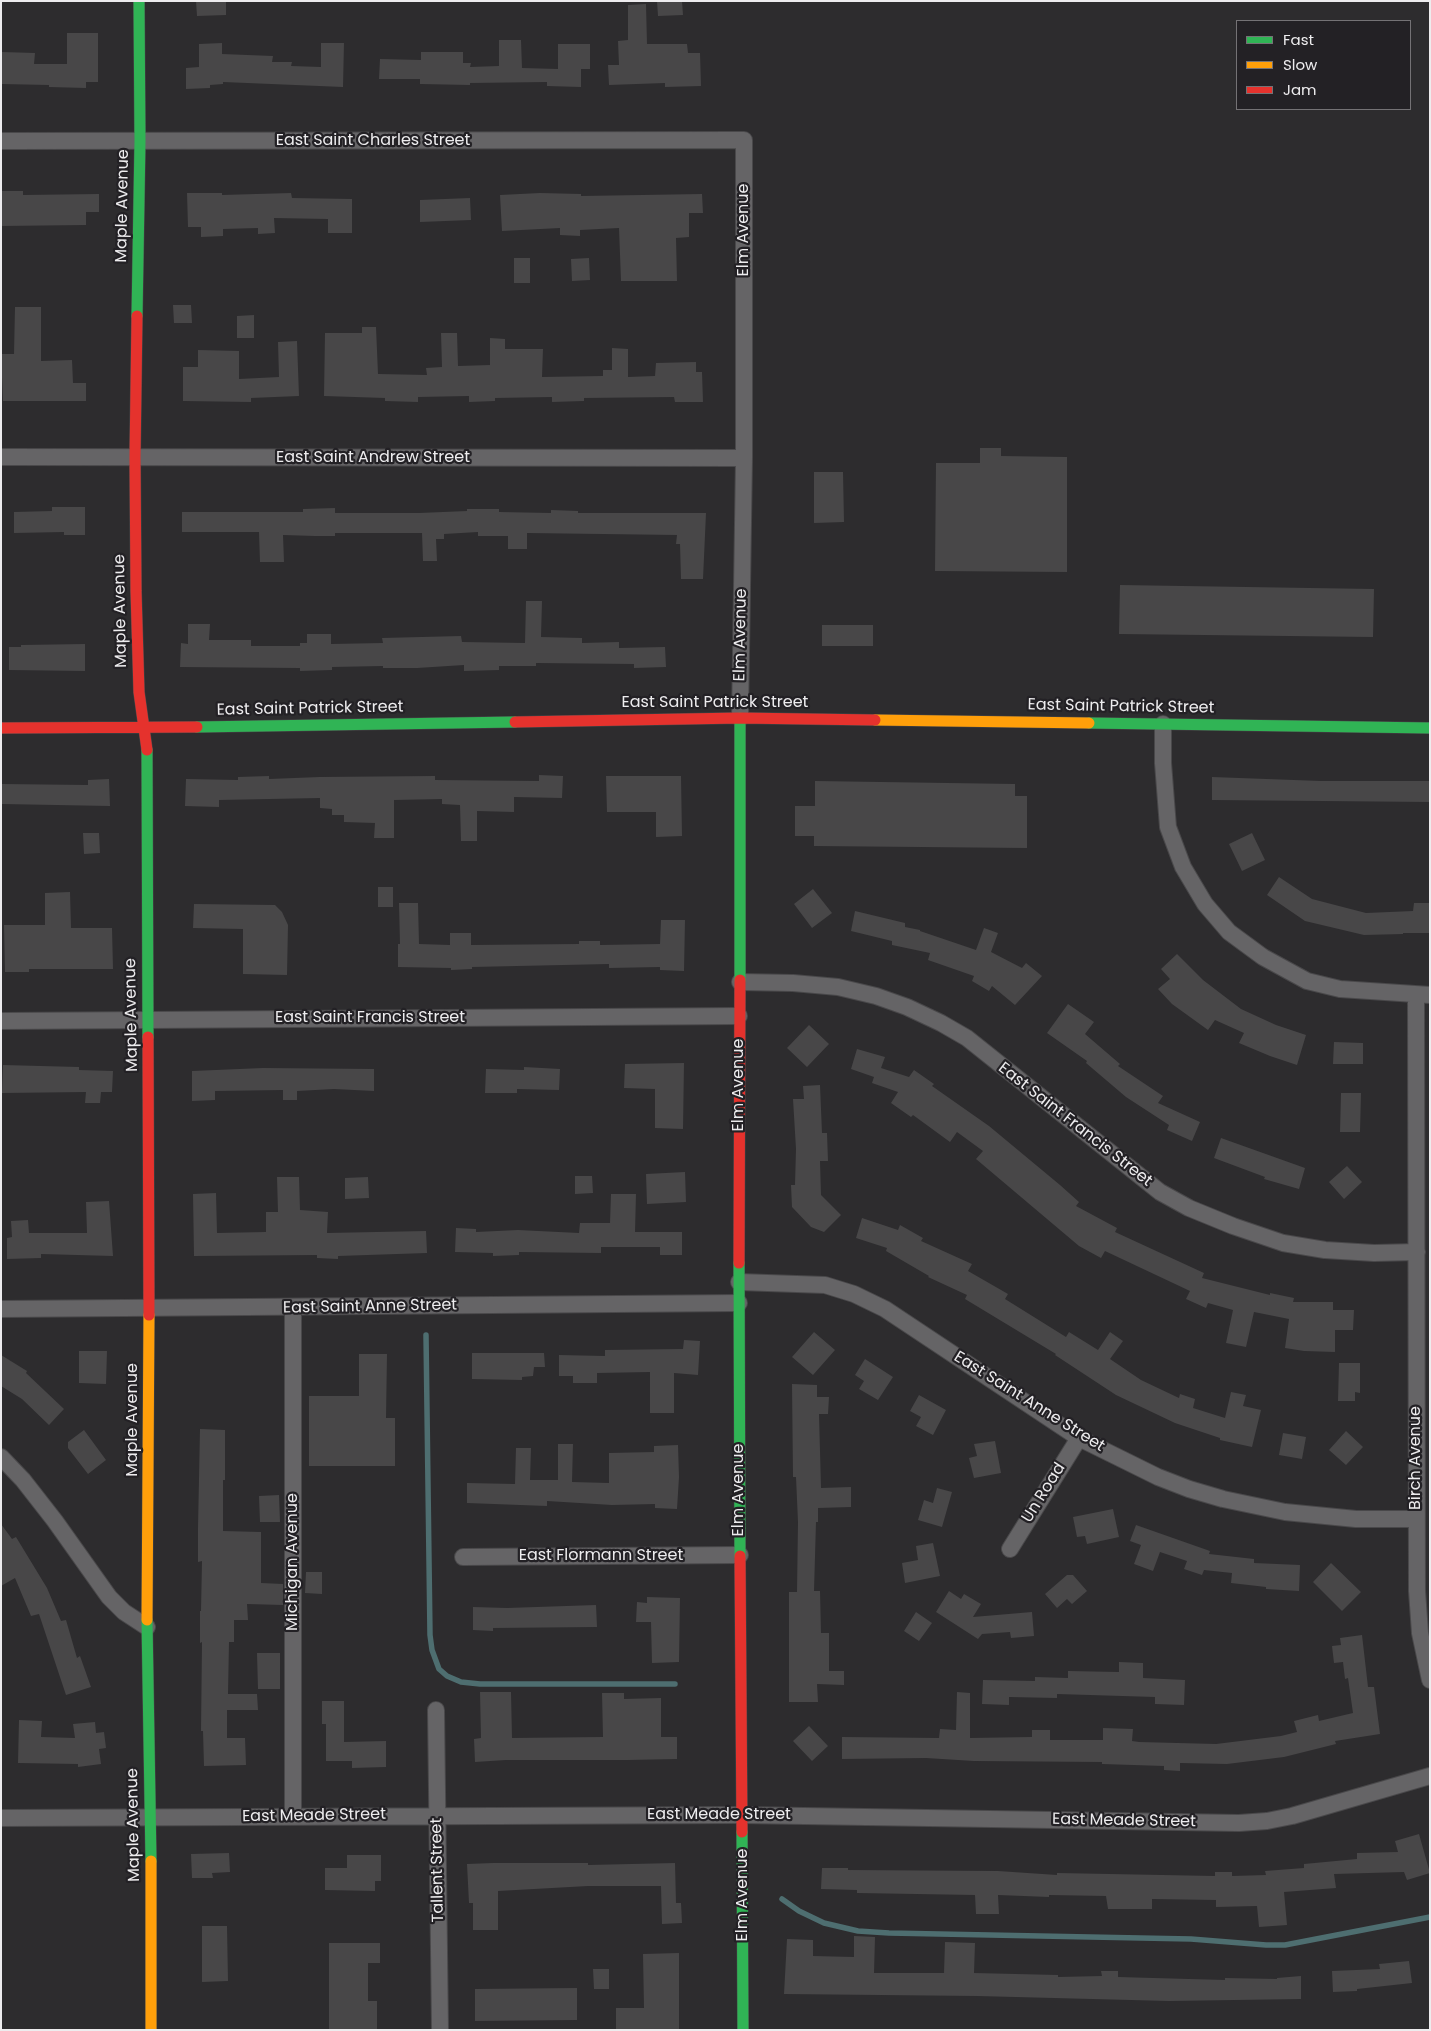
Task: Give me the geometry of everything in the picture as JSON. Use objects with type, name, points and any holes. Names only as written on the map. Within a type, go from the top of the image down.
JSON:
[{"type":"street","name":"Maple Avenue","points":[[139,1],[140,141],[135,457],[139,692],[148,761],[150,1309],[147,1626],[151,1818],[151,2030]]},
{"type":"street","name":"East Saint Charles Street","points":[[1,141],[744,140]]},
{"type":"street","name":"Elm Avenue","points":[[743,2030],[739,1016],[740,718],[744,458],[744,140]]},
{"type":"street","name":"East Saint Andrew Street","points":[[1,456],[744,458]]},
{"type":"street","name":"East Saint Patrick Street","points":[[1,728],[143,728],[740,718],[1430,728]]},
{"type":"street","points":[[1163,724],[1163,763],[1168,827],[1183,867],[1205,904],[1229,932],[1264,957],[1307,981],[1340,989],[1423,995]]},
{"type":"street","name":"East Saint Francis Street","points":[[740,982],[793,983],[838,987],[876,996],[941,1023],[967,1038],[1160,1192],[1189,1208],[1232,1226],[1283,1242],[1325,1250],[1417,1252]]},
{"type":"street","name":"Birch Avenue","points":[[1423,995],[1417,1252],[1415,1519],[1420,1633],[1430,1680]]},
{"type":"street","name":"East Saint Francis Street","points":[[1,1021],[739,1016]]},
{"type":"street","name":"East Saint Anne Street","points":[[739,1282],[788,1282],[825,1285],[854,1294],[885,1309],[1079,1438],[1158,1476],[1223,1499],[1294,1513],[1356,1519],[1415,1519]]},
{"type":"street","name":"East Saint Anne Street","points":[[1,1309],[739,1303]]},
{"type":"street","name":"Michigan Avenue","points":[[293,1308],[293,1816]]},
{"type":"street","name":"Un Road","points":[[1010,1549],[1079,1438]]},
{"type":"street","points":[[1,1457],[23,1480],[55,1521],[109,1598],[124,1612],[147,1626]]},
{"type":"street","name":"East Flormann Street","points":[[463,1557],[740,1556]]},
{"type":"street","name":"Tallent Street","points":[[436,1710],[440,2030]]},
{"type":"street","name":"East Meade Street","points":[[1,1818],[742,1815],[1240,1823],[1267,1821],[1292,1816],[1430,1776]]},
{"type":"building","points":[[196,1],[226,1],[226,15],[197,16]]},
{"type":"building","points":[[657,1],[682,1],[683,15],[658,16]]},
{"type":"building","points":[[646,4],[647,44],[687,44],[688,53],[700,53],[701,86],[665,87],[665,83],[609,85],[608,65],[619,65],[618,41],[628,40],[628,5]]},
{"type":"building","points":[[67,33],[98,33],[98,82],[86,82],[86,88],[1,84],[2,52],[35,53],[34,64],[67,64]]},
{"type":"building","points":[[499,40],[521,40],[522,68],[558,69],[558,44],[590,44],[590,69],[581,69],[581,87],[547,86],[547,82],[470,83],[470,85],[420,84],[420,79],[379,79],[380,59],[421,60],[421,52],[463,52],[463,63],[471,63],[470,67],[499,66]]},
{"type":"building","points":[[222,43],[222,54],[273,56],[272,62],[292,62],[291,66],[321,67],[321,43],[344,43],[343,87],[223,82],[223,84],[210,85],[210,88],[186,89],[186,68],[199,67],[199,44]]},
{"type":"building","points":[[1,191],[23,191],[23,195],[99,194],[99,212],[86,212],[86,225],[1,226]]},
{"type":"building","points":[[187,193],[222,193],[222,195],[291,193],[292,198],[352,199],[352,233],[328,233],[328,219],[274,218],[275,233],[258,234],[258,228],[223,229],[223,236],[201,237],[201,227],[188,227]]},
{"type":"building","points":[[540,193],[581,194],[581,196],[702,194],[703,213],[689,213],[689,237],[676,238],[677,281],[621,281],[619,228],[580,230],[580,236],[560,235],[560,228],[502,231],[500,195]]},
{"type":"building","points":[[470,198],[471,220],[420,222],[420,200]]},
{"type":"building","points":[[514,258],[530,258],[530,283],[514,283]]},
{"type":"building","points":[[589,258],[590,280],[572,281],[571,259]]},
{"type":"building","points":[[173,305],[191,305],[192,323],[174,323]]},
{"type":"building","points":[[15,307],[41,307],[41,361],[72,360],[73,383],[86,383],[86,401],[3,401],[1,354],[14,354]]},
{"type":"building","points":[[254,315],[254,338],[237,338],[237,316]]},
{"type":"building","points":[[362,327],[376,327],[378,374],[427,375],[426,368],[442,367],[441,333],[457,333],[458,366],[490,365],[490,338],[505,339],[505,349],[543,349],[542,377],[603,376],[603,370],[612,370],[612,348],[628,349],[628,377],[655,376],[656,363],[696,362],[696,372],[702,372],[703,402],[675,402],[674,397],[584,398],[584,401],[552,402],[552,397],[495,398],[495,401],[469,402],[469,396],[418,397],[418,402],[385,401],[385,398],[324,396],[325,333],[362,333]]},
{"type":"building","points":[[297,341],[299,396],[251,398],[251,402],[183,401],[183,367],[198,367],[198,350],[239,351],[239,379],[279,377],[278,342]]},
{"type":"building","points":[[980,448],[1001,448],[1001,456],[1067,457],[1067,572],[935,571],[936,463],[980,463]]},
{"type":"building","points":[[814,472],[843,472],[844,522],[814,523]]},
{"type":"building","points":[[52,507],[85,507],[85,535],[64,535],[64,532],[14,533],[14,512],[52,511]]},
{"type":"building","points":[[335,508],[335,513],[419,513],[467,511],[467,509],[499,509],[499,512],[551,513],[551,510],[578,511],[578,513],[706,513],[703,579],[681,579],[680,544],[676,544],[677,535],[527,533],[527,549],[508,549],[508,536],[478,536],[478,532],[444,534],[444,539],[436,539],[437,561],[423,561],[422,533],[335,533],[335,536],[283,535],[284,562],[260,562],[259,532],[182,532],[182,512],[303,512],[303,509]]},
{"type":"building","points":[[1120,585],[1374,589],[1373,637],[1119,634]]},
{"type":"building","points":[[526,601],[542,601],[541,637],[582,638],[582,643],[619,642],[619,648],[665,647],[666,667],[634,668],[634,664],[536,663],[536,666],[499,666],[499,670],[464,671],[464,665],[417,668],[383,668],[383,666],[332,667],[332,670],[300,671],[300,668],[180,667],[181,643],[188,644],[188,624],[210,624],[209,640],[251,640],[251,646],[300,646],[300,643],[307,643],[307,634],[331,634],[331,644],[383,643],[382,638],[461,636],[462,642],[525,643]]},
{"type":"building","points":[[822,625],[873,625],[873,646],[822,646]]},
{"type":"building","points":[[85,644],[85,671],[9,670],[9,647],[21,647],[21,645]]},
{"type":"building","points":[[539,775],[563,776],[562,798],[514,797],[514,812],[477,811],[477,841],[461,841],[460,805],[442,804],[442,799],[394,800],[394,838],[374,838],[375,823],[344,822],[344,815],[332,815],[332,809],[320,808],[320,798],[219,800],[219,807],[185,806],[186,779],[238,780],[238,777],[269,776],[269,779],[435,776],[435,780],[539,781]]},
{"type":"building","points":[[606,776],[681,776],[682,836],[656,837],[656,812],[607,812]]},
{"type":"building","points":[[1212,777],[1321,781],[1430,781],[1430,802],[1212,800]]},
{"type":"building","points":[[109,779],[110,806],[2,804],[2,784],[88,785],[88,780]]},
{"type":"building","points":[[815,781],[1015,784],[1015,796],[1027,796],[1027,848],[814,846],[814,836],[795,836],[795,806],[815,806]]},
{"type":"building","points":[[83,833],[99,833],[100,853],[84,854]]},
{"type":"building","points":[[1252,833],[1265,860],[1242,871],[1229,844]]},
{"type":"building","points":[[1279,877],[1312,899],[1366,913],[1413,911],[1414,903],[1430,903],[1430,933],[1364,935],[1305,921],[1267,895]]},
{"type":"building","points":[[378,887],[393,887],[393,907],[378,907]]},
{"type":"building","points":[[813,889],[832,913],[812,928],[794,904]]},
{"type":"building","points":[[70,892],[71,928],[112,928],[113,969],[29,969],[29,972],[5,972],[4,925],[45,925],[45,893]]},
{"type":"building","points":[[399,903],[418,903],[419,944],[450,945],[450,933],[471,933],[471,945],[579,944],[579,941],[600,941],[600,945],[660,944],[661,920],[685,920],[684,971],[660,970],[660,967],[609,968],[609,964],[472,967],[472,969],[451,970],[451,968],[398,967],[398,944],[400,944]]},
{"type":"building","points":[[194,904],[275,905],[282,912],[288,925],[287,975],[243,974],[243,929],[193,928]]},
{"type":"building","points":[[855,911],[905,923],[905,927],[920,930],[976,950],[984,928],[998,933],[991,952],[1022,968],[1026,963],[1042,976],[1015,1005],[992,986],[989,991],[972,981],[974,976],[928,960],[930,953],[892,945],[892,941],[851,931]]},
{"type":"building","points":[[1177,954],[1203,980],[1241,1009],[1276,1025],[1306,1035],[1297,1065],[1239,1043],[1244,1033],[1215,1020],[1208,1030],[1172,1004],[1158,989],[1170,979],[1161,969]]},
{"type":"building","points":[[1068,1004],[1094,1022],[1085,1034],[1120,1064],[1118,1066],[1163,1096],[1158,1103],[1200,1122],[1192,1141],[1167,1130],[1169,1125],[1126,1097],[1086,1063],[1087,1061],[1047,1033]]},
{"type":"building","points":[[809,1025],[829,1044],[807,1067],[787,1048]]},
{"type":"building","points":[[1334,1042],[1363,1043],[1363,1064],[1333,1064]]},
{"type":"building","points":[[857,1049],[885,1057],[881,1068],[909,1077],[914,1070],[934,1084],[932,1086],[989,1126],[1060,1185],[1079,1202],[1076,1206],[1117,1228],[1115,1232],[1204,1273],[1202,1278],[1270,1295],[1270,1293],[1294,1298],[1293,1302],[1333,1302],[1333,1310],[1354,1310],[1353,1330],[1335,1330],[1335,1352],[1285,1348],[1289,1319],[1254,1312],[1246,1347],[1226,1343],[1233,1310],[1208,1303],[1206,1308],[1186,1299],[1190,1291],[1105,1251],[1101,1258],[1079,1246],[976,1159],[983,1151],[957,1132],[950,1142],[913,1115],[911,1117],[891,1103],[898,1092],[872,1083],[874,1077],[851,1069]]},
{"type":"building","points":[[684,1063],[683,1129],[655,1128],[655,1089],[624,1088],[625,1064]]},
{"type":"building","points":[[3,1065],[79,1067],[79,1070],[113,1071],[112,1092],[101,1092],[100,1103],[85,1103],[86,1092],[2,1093]]},
{"type":"building","points":[[524,1067],[560,1069],[559,1090],[517,1089],[517,1093],[485,1093],[486,1069],[524,1070]]},
{"type":"building","points":[[263,1068],[374,1069],[374,1091],[334,1089],[297,1091],[297,1100],[283,1100],[283,1090],[215,1091],[215,1100],[192,1101],[192,1071]]},
{"type":"building","points":[[820,1085],[822,1133],[827,1133],[828,1161],[820,1161],[821,1195],[841,1215],[824,1232],[811,1227],[792,1207],[791,1185],[795,1185],[796,1149],[793,1099],[804,1099],[803,1086]]},
{"type":"building","points":[[1341,1093],[1361,1093],[1360,1132],[1340,1132]]},
{"type":"building","points":[[1221,1138],[1305,1168],[1299,1189],[1264,1179],[1265,1177],[1214,1158]]},
{"type":"building","points":[[1347,1166],[1362,1182],[1344,1199],[1329,1182]]},
{"type":"building","points":[[685,1172],[686,1202],[647,1204],[646,1174]]},
{"type":"building","points":[[575,1176],[592,1176],[593,1193],[575,1194]]},
{"type":"building","points":[[277,1177],[299,1177],[300,1210],[328,1212],[327,1233],[426,1231],[427,1253],[338,1256],[338,1259],[317,1258],[317,1255],[194,1256],[193,1194],[216,1193],[217,1233],[266,1232],[266,1212],[278,1212]]},
{"type":"building","points":[[368,1177],[369,1198],[345,1199],[345,1178]]},
{"type":"building","points":[[611,1194],[636,1194],[635,1232],[682,1232],[682,1255],[660,1255],[660,1247],[601,1247],[601,1253],[519,1252],[519,1255],[493,1256],[493,1253],[455,1252],[456,1228],[476,1229],[476,1232],[518,1230],[579,1233],[580,1223],[610,1223]]},
{"type":"building","points":[[109,1201],[113,1256],[41,1254],[41,1258],[7,1259],[7,1238],[12,1237],[11,1221],[28,1220],[29,1233],[87,1233],[86,1202]]},
{"type":"building","points":[[862,1218],[898,1230],[900,1225],[923,1238],[921,1241],[972,1264],[968,1271],[1008,1294],[1005,1299],[1066,1337],[1069,1332],[1098,1350],[1110,1332],[1123,1341],[1110,1359],[1141,1380],[1179,1398],[1180,1394],[1195,1399],[1193,1408],[1225,1418],[1231,1392],[1246,1395],[1243,1406],[1261,1410],[1252,1447],[1220,1440],[1220,1438],[1175,1423],[1116,1395],[1056,1354],[965,1299],[967,1295],[928,1277],[886,1251],[887,1248],[856,1238]]},
{"type":"building","points":[[814,1332],[835,1350],[813,1375],[792,1357]]},
{"type":"building","points":[[684,1340],[700,1341],[698,1375],[674,1373],[674,1413],[650,1413],[650,1372],[597,1373],[597,1383],[573,1383],[573,1376],[559,1376],[559,1355],[605,1356],[605,1350],[683,1349]]},
{"type":"building","points":[[79,1351],[107,1351],[106,1384],[79,1383]]},
{"type":"building","points":[[472,1353],[544,1353],[545,1367],[534,1367],[533,1376],[522,1377],[522,1380],[472,1379]]},
{"type":"building","points":[[359,1354],[387,1354],[386,1418],[395,1418],[395,1466],[309,1466],[309,1396],[359,1396]]},
{"type":"building","points":[[1,1355],[27,1371],[26,1373],[64,1409],[49,1425],[22,1399],[1,1386]]},
{"type":"building","points":[[865,1359],[893,1377],[878,1400],[859,1389],[864,1381],[855,1375]]},
{"type":"building","points":[[1339,1363],[1360,1363],[1360,1393],[1355,1392],[1355,1401],[1338,1401]]},
{"type":"building","points":[[792,1384],[817,1385],[817,1397],[829,1397],[828,1414],[819,1414],[821,1488],[851,1487],[851,1507],[818,1508],[814,1591],[820,1591],[821,1633],[829,1633],[829,1671],[844,1671],[844,1685],[817,1684],[818,1702],[789,1702],[789,1592],[797,1592],[798,1522],[796,1477],[793,1477]]},
{"type":"building","points":[[919,1395],[946,1410],[933,1435],[916,1426],[921,1417],[910,1411]]},
{"type":"building","points":[[200,1429],[225,1430],[223,1531],[261,1532],[261,1583],[283,1584],[283,1605],[247,1604],[248,1620],[234,1620],[234,1642],[229,1642],[228,1694],[257,1694],[258,1710],[227,1710],[227,1738],[245,1738],[246,1765],[204,1766],[203,1731],[201,1731],[202,1642],[200,1643],[202,1561],[198,1562]]},
{"type":"building","points":[[84,1430],[106,1460],[88,1474],[68,1448],[68,1442]]},
{"type":"building","points":[[1346,1431],[1363,1447],[1346,1465],[1329,1450]]},
{"type":"building","points":[[1283,1433],[1306,1437],[1302,1459],[1279,1455]]},
{"type":"building","points":[[995,1441],[1001,1473],[974,1478],[969,1458],[977,1456],[974,1444]]},
{"type":"building","points":[[558,1444],[573,1444],[572,1482],[609,1483],[609,1453],[654,1452],[654,1446],[678,1445],[677,1509],[655,1508],[655,1504],[612,1505],[547,1501],[547,1506],[467,1503],[467,1483],[515,1484],[516,1448],[531,1448],[530,1480],[558,1480]]},
{"type":"building","points":[[937,1488],[952,1492],[942,1527],[918,1520],[924,1500],[933,1503]]},
{"type":"building","points":[[279,1495],[280,1522],[260,1522],[259,1496]]},
{"type":"building","points":[[1113,1509],[1119,1537],[1087,1544],[1085,1536],[1077,1537],[1073,1517]]},
{"type":"building","points":[[1,1524],[12,1539],[16,1537],[47,1588],[61,1621],[66,1620],[77,1658],[80,1656],[91,1687],[66,1695],[39,1614],[31,1616],[15,1578],[1,1586]]},
{"type":"building","points":[[1136,1525],[1210,1551],[1209,1554],[1254,1559],[1254,1563],[1300,1565],[1299,1591],[1266,1589],[1266,1587],[1231,1583],[1232,1573],[1204,1570],[1202,1575],[1184,1569],[1187,1561],[1160,1552],[1153,1571],[1134,1564],[1141,1545],[1130,1541]]},
{"type":"building","points":[[933,1543],[940,1576],[905,1583],[902,1563],[918,1560],[916,1546]]},
{"type":"building","points":[[1331,1563],[1361,1592],[1342,1611],[1313,1582]]},
{"type":"building","points":[[306,1572],[322,1572],[322,1594],[305,1593]]},
{"type":"building","points":[[1067,1575],[1073,1575],[1087,1591],[1072,1604],[1067,1599],[1057,1608],[1045,1594]]},
{"type":"building","points":[[949,1591],[961,1599],[964,1594],[981,1604],[973,1617],[1032,1612],[1034,1636],[1011,1638],[1010,1632],[982,1634],[978,1639],[936,1612]]},
{"type":"building","points":[[647,1597],[680,1598],[679,1662],[652,1663],[651,1622],[636,1622],[637,1602],[647,1603]]},
{"type":"building","points":[[596,1605],[597,1627],[493,1628],[493,1631],[473,1630],[473,1607],[507,1608]]},
{"type":"building","points":[[916,1612],[932,1623],[919,1641],[904,1631]]},
{"type":"building","points":[[1362,1635],[1368,1687],[1374,1687],[1380,1734],[1335,1741],[1336,1744],[1284,1757],[1227,1764],[1180,1763],[1180,1771],[1164,1770],[1164,1766],[1102,1764],[1102,1762],[974,1761],[926,1758],[842,1759],[842,1737],[939,1738],[940,1729],[956,1730],[957,1692],[970,1693],[970,1738],[1032,1737],[1032,1730],[1050,1730],[1050,1740],[1103,1740],[1103,1728],[1133,1729],[1132,1741],[1139,1742],[1216,1744],[1281,1736],[1297,1732],[1294,1721],[1318,1715],[1319,1721],[1353,1713],[1348,1678],[1345,1679],[1343,1662],[1334,1663],[1332,1646],[1341,1645],[1340,1638]]},
{"type":"building","points":[[257,1653],[280,1653],[280,1689],[258,1689]]},
{"type":"building","points":[[1119,1662],[1143,1663],[1143,1678],[1185,1680],[1184,1705],[1155,1704],[1155,1697],[1057,1694],[1057,1698],[1009,1697],[1009,1705],[982,1704],[983,1680],[1035,1681],[1035,1677],[1068,1678],[1068,1671],[1119,1672]]},
{"type":"building","points":[[480,1692],[511,1692],[512,1738],[603,1737],[602,1693],[624,1693],[624,1699],[661,1698],[661,1737],[677,1737],[677,1759],[506,1760],[475,1762],[474,1739],[481,1738]]},
{"type":"building","points":[[322,1701],[344,1701],[344,1742],[386,1741],[386,1767],[352,1768],[352,1761],[326,1761],[326,1724],[322,1724]]},
{"type":"building","points":[[19,1720],[42,1721],[41,1737],[75,1738],[73,1724],[95,1722],[96,1733],[104,1732],[106,1748],[99,1749],[101,1764],[78,1767],[78,1764],[18,1763]]},
{"type":"building","points":[[809,1726],[828,1746],[812,1761],[793,1741]]},
{"type":"building","points":[[1419,1834],[1430,1873],[1407,1880],[1404,1872],[1334,1874],[1336,1888],[1284,1892],[1287,1925],[1259,1927],[1257,1906],[1216,1907],[1216,1900],[1152,1899],[1152,1909],[1108,1909],[1106,1896],[1049,1895],[1049,1897],[998,1895],[999,1914],[976,1914],[975,1895],[857,1893],[857,1890],[821,1889],[822,1868],[848,1868],[848,1870],[998,1871],[1057,1875],[1057,1873],[1215,1876],[1215,1872],[1232,1872],[1232,1876],[1266,1875],[1265,1871],[1304,1868],[1304,1864],[1357,1859],[1357,1853],[1398,1852],[1395,1841]]},
{"type":"building","points":[[229,1853],[230,1872],[212,1873],[213,1878],[192,1878],[191,1854]]},
{"type":"building","points":[[347,1855],[381,1855],[381,1881],[375,1881],[375,1891],[325,1890],[325,1868],[347,1868]]},
{"type":"building","points":[[588,1863],[588,1865],[675,1863],[676,1903],[681,1903],[682,1923],[662,1924],[661,1886],[588,1886],[498,1891],[498,1930],[473,1930],[473,1903],[469,1903],[467,1864]]},
{"type":"building","points":[[202,1926],[227,1926],[228,1981],[202,1982]]},
{"type":"building","points":[[854,1936],[875,1937],[874,1973],[944,1973],[945,1942],[975,1943],[974,1973],[1058,1975],[1058,1977],[1102,1976],[1101,1971],[1118,1971],[1118,1977],[1225,1980],[1225,1978],[1277,1979],[1301,1976],[1301,1999],[1169,2001],[977,1996],[784,1994],[787,1939],[813,1940],[813,1956],[854,1957]]},
{"type":"building","points":[[329,1943],[380,1943],[380,1963],[368,1963],[368,2001],[377,2001],[377,2030],[329,2030]]},
{"type":"building","points":[[679,1953],[679,2030],[616,2030],[616,2008],[644,2008],[643,1954]]},
{"type":"building","points":[[1409,1961],[1412,1983],[1357,1989],[1357,1991],[1333,1992],[1332,1971],[1380,1969],[1379,1964]]},
{"type":"building","points":[[593,1969],[609,1969],[609,1989],[594,1989]]},
{"type":"building","points":[[577,1988],[577,2020],[475,2021],[475,1989]]},
{"type":"waterway","points":[[426,1335],[430,1635],[432,1650],[439,1669],[447,1676],[461,1682],[480,1684],[675,1684]]},
{"type":"waterway","points":[[782,1899],[799,1911],[824,1923],[858,1931],[1191,1939],[1266,1945],[1285,1945],[1430,1917]]},
{"type":"traffic: fast","points":[[137,316],[140,141],[139,1]]},
{"type":"traffic: fast","points":[[740,718],[740,980]]},
{"type":"traffic: fast","points":[[197,727],[515,722]]},
{"type":"traffic: fast","points":[[1089,723],[1430,728]]},
{"type":"traffic: fast","points":[[147,750],[148,1037]]},
{"type":"traffic: fast","points":[[739,1263],[740,1556]]},
{"type":"traffic: fast","points":[[147,1620],[151,1861]]},
{"type":"traffic: fast","points":[[742,1832],[743,2030]]},
{"type":"traffic: slow","points":[[875,720],[1089,723]]},
{"type":"traffic: slow","points":[[147,1620],[149,1315]]},
{"type":"traffic: slow","points":[[151,1861],[151,2030]]},
{"type":"traffic: jam","points":[[137,316],[136,591],[139,692],[147,750]]},
{"type":"traffic: jam","points":[[515,722],[740,718],[875,720]]},
{"type":"traffic: jam","points":[[1,728],[197,727]]},
{"type":"traffic: jam","points":[[739,1263],[740,980]]},
{"type":"traffic: jam","points":[[148,1037],[149,1315]]},
{"type":"traffic: jam","points":[[740,1556],[742,1832]]}]
